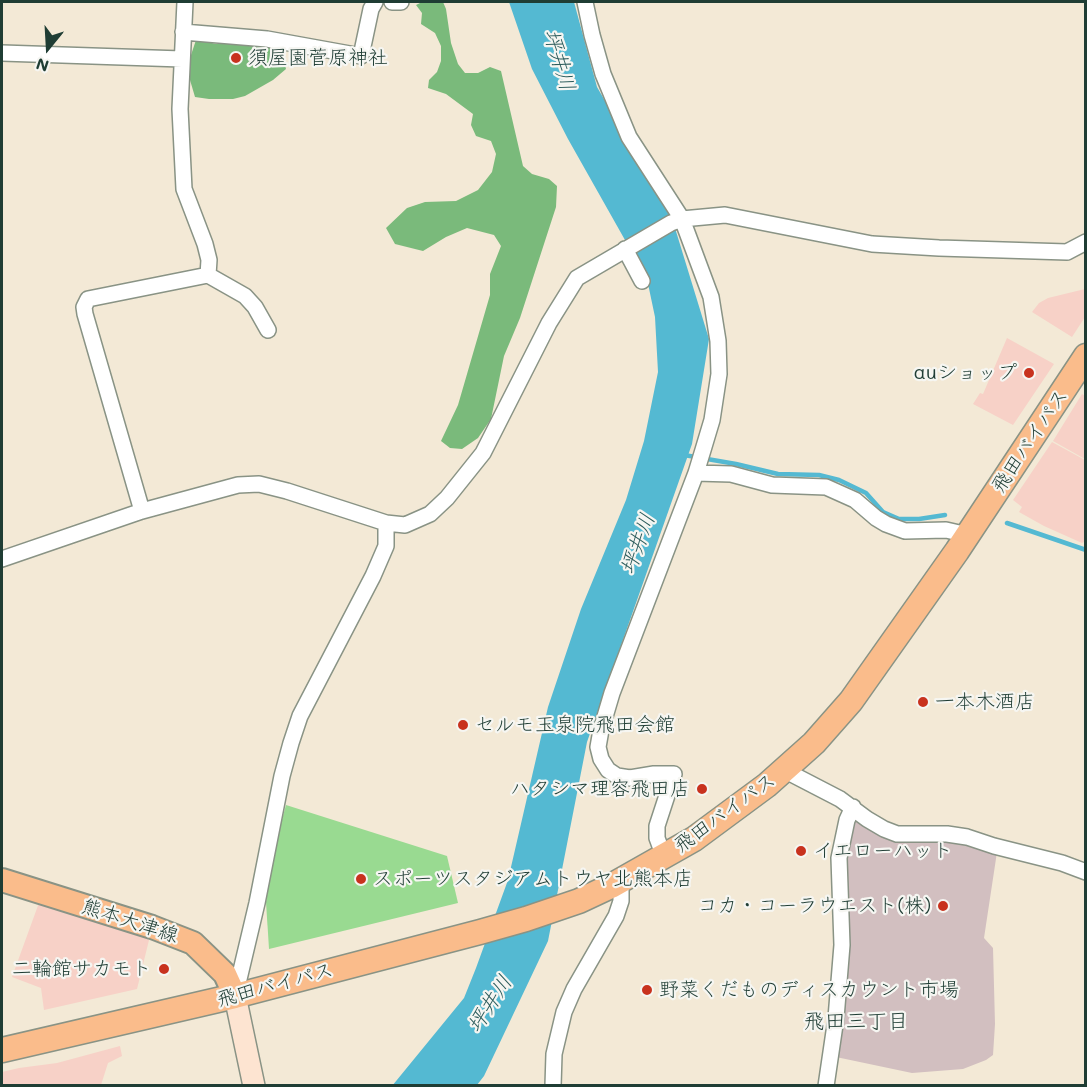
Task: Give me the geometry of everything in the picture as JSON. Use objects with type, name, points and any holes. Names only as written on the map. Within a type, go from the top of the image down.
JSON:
[{"type":"highway","name":"飛田バイパス","points":[[2,1050],[236,996],[487,930],[579,901],[621,881],[694,839],[767,785],[814,742],[851,701],[968,535],[1086,356]]},
{"type":"main road","name":"熊本大津線","points":[[2,880],[152,927],[193,943],[225,974],[236,996]]},
{"type":"main road","points":[[236,996],[254,1086]]},
{"type":"street","points":[[185,2],[180,109],[184,189],[205,244],[209,260],[208,274]]},
{"type":"street","points":[[183,32],[267,39],[361,56],[371,9],[375,2]]},
{"type":"street","points":[[392,2],[401,2]]},
{"type":"street","points":[[585,2],[591,35],[603,74],[629,136],[677,221],[711,297],[718,341],[719,374],[713,409],[696,473],[612,693],[598,747],[601,759],[608,770],[617,776],[630,778],[654,774],[674,774],[657,826],[657,838],[664,857]]},
{"type":"street","points":[[2,53],[182,59]]},
{"type":"street","points":[[2,559],[142,511],[238,485],[259,484],[310,497],[386,523],[405,525],[430,514],[447,498],[483,453],[549,322],[577,278],[677,221],[725,215],[872,244],[928,247],[1067,252],[1086,242]]},
{"type":"street","points":[[628,248],[642,281]]},
{"type":"street","points":[[142,511],[84,307],[88,299],[208,274],[245,296],[255,307],[268,330]]},
{"type":"street","points":[[696,473],[731,474],[772,484],[826,487],[855,500],[881,521],[905,531],[946,530],[968,535]]},
{"type":"street","points":[[236,996],[291,743],[300,716],[373,576],[386,546],[386,523]]},
{"type":"street","points":[[784,770],[853,807],[867,819],[897,834],[947,834],[967,837],[1062,863],[1086,872]]},
{"type":"street","points":[[826,1086],[836,1018],[842,945],[839,858],[847,820],[853,807]]},
{"type":"street","points":[[553,1086],[554,1054],[564,1012],[574,989],[616,916],[621,901],[621,881]]},
{"type":"shaded area","points":[[1085,289],[1085,317],[1072,337],[1032,312],[1039,303],[1048,298]]},
{"type":"shaded area","points":[[1007,338],[1054,364],[1013,425],[973,404],[980,393],[983,394]]},
{"type":"shaded area","points":[[1082,394],[1085,396],[1085,459],[1053,441]]},
{"type":"shaded area","points":[[1052,442],[1085,460],[1086,541],[1082,543],[1019,512],[1022,507],[1013,500]]},
{"type":"shaded area","points":[[858,819],[967,842],[997,852],[984,938],[993,948],[995,1024],[993,1055],[986,1060],[963,1069],[912,1073],[836,1057],[842,1026],[847,945],[842,864],[851,822]]},
{"type":"shaded area","points":[[40,900],[150,936],[137,989],[44,1010],[41,988],[12,977]]},
{"type":"shaded area","points":[[120,1046],[122,1056],[108,1063],[101,1085],[2,1085],[2,1072],[57,1063]]},
{"type":"green space","points":[[422,2],[443,2],[451,43],[458,64],[465,73],[478,73],[490,67],[501,71],[523,166],[532,174],[549,179],[557,186],[556,207],[520,318],[504,356],[491,419],[478,438],[462,449],[450,448],[441,441],[458,405],[490,295],[490,274],[501,246],[494,235],[467,228],[423,251],[395,244],[386,228],[407,208],[425,202],[456,201],[478,190],[492,172],[496,154],[491,141],[476,136],[471,125],[473,114],[446,94],[428,88],[429,80],[437,72],[441,61],[441,46],[435,33],[421,24],[422,13],[416,5]]},
{"type":"green space","points":[[196,40],[217,44],[265,44],[282,54],[286,69],[273,80],[245,96],[233,99],[195,97],[188,64]]},
{"type":"green space","name":"スポーツスタジアムトウヤ北熊本店","points":[[286,805],[447,856],[458,903],[269,949],[266,902],[275,845]]},
{"type":"water","name":"坪井川","points":[[509,2],[574,2],[597,87],[671,215],[709,339],[692,444],[587,742],[548,941],[484,1076],[477,1085],[392,1086],[464,998],[476,968],[508,880],[548,707],[581,609],[626,500],[644,441],[658,372],[655,317],[647,279],[568,139],[532,69]]},
{"type":"waterway","points":[[684,455],[778,474],[819,475],[839,480],[866,493],[883,512],[899,519],[945,515]]},
{"type":"waterway","points":[[1007,523],[1086,550]]},
{"type":"place","name":"須屋園菅原神社","points":[[236,58]]},
{"type":"place","name":"auショップ","points":[[1029,373]]},
{"type":"place","name":"一本木酒店","points":[[923,702]]},
{"type":"place","name":"セルモ玉泉院飛田会館","points":[[463,725]]},
{"type":"place","name":"ハタシマ理容飛田店","points":[[702,789]]},
{"type":"place","name":"イエローハット","points":[[801,851]]},
{"type":"place","name":"スポーツスタジアムトウヤ北熊本店","points":[[361,879]]},
{"type":"place","name":"コカ・コーラウエスト(株)","points":[[943,906]]},
{"type":"place","name":"二輪館サカモト","points":[[164,969]]},
{"type":"place","name":"野菜くだものディスカウント市場","points":[[647,990]]},
{"type":"district","name":"飛田三丁目","points":[[856,1022]]}]
